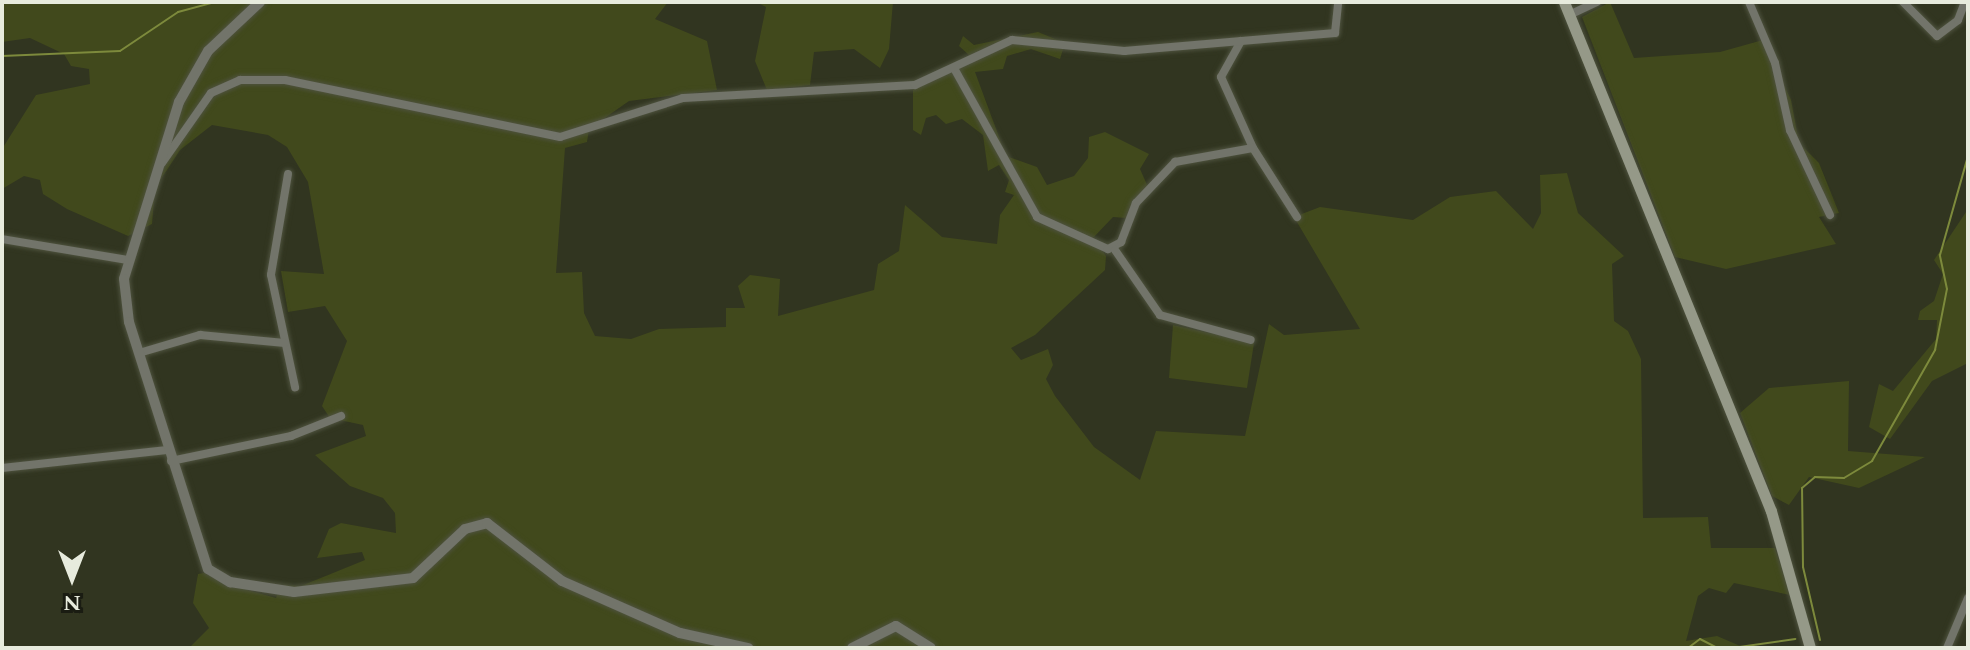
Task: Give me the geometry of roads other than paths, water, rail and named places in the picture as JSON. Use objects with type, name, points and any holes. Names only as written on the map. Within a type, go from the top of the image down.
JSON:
[{"type":"main road","points":[[1564,2],[1771,511],[1810,648]]},
{"type":"street","points":[[260,2],[252,15],[208,51],[179,102],[128,260],[124,297],[199,555],[230,582],[294,592],[413,578],[465,529],[487,523],[562,581],[680,633],[748,648]]},
{"type":"street","points":[[158,166],[211,93],[240,80],[285,80],[560,137],[683,98],[851,94],[915,85],[955,70],[1012,40],[1124,51],[1335,33],[1338,2]]},
{"type":"street","points":[[1569,15],[1597,2]]},
{"type":"street","points":[[1749,2],[1775,63],[1790,130],[1830,215]]},
{"type":"street","points":[[1903,2],[1937,36],[1963,20],[1965,2]]},
{"type":"street","points":[[1242,41],[1221,77],[1253,148],[1297,217]]},
{"type":"street","points":[[955,70],[1037,217],[1115,250],[1160,315],[1251,340]]},
{"type":"street","points":[[1115,250],[1136,203],[1175,162],[1253,148]]},
{"type":"street","points":[[288,174],[271,275],[295,387]]},
{"type":"street","points":[[2,239],[128,260]]},
{"type":"street","points":[[139,353],[200,335],[285,343]]},
{"type":"street","points":[[2,468],[169,456],[291,436],[341,416]]},
{"type":"street","points":[[1947,648],[1968,598]]},
{"type":"street","points":[[852,648],[896,626],[931,648]]},
{"type":"waterway","points":[[2,56],[120,51],[178,12],[216,2]]},
{"type":"waterway","points":[[1820,640],[1803,567],[1802,488],[1815,477],[1844,478],[1872,461],[1935,350],[1947,289],[1940,255],[1968,156]]},
{"type":"waterway","points":[[1688,648],[1700,639],[1718,648]]},
{"type":"waterway","points":[[1732,648],[1795,639]]}]
